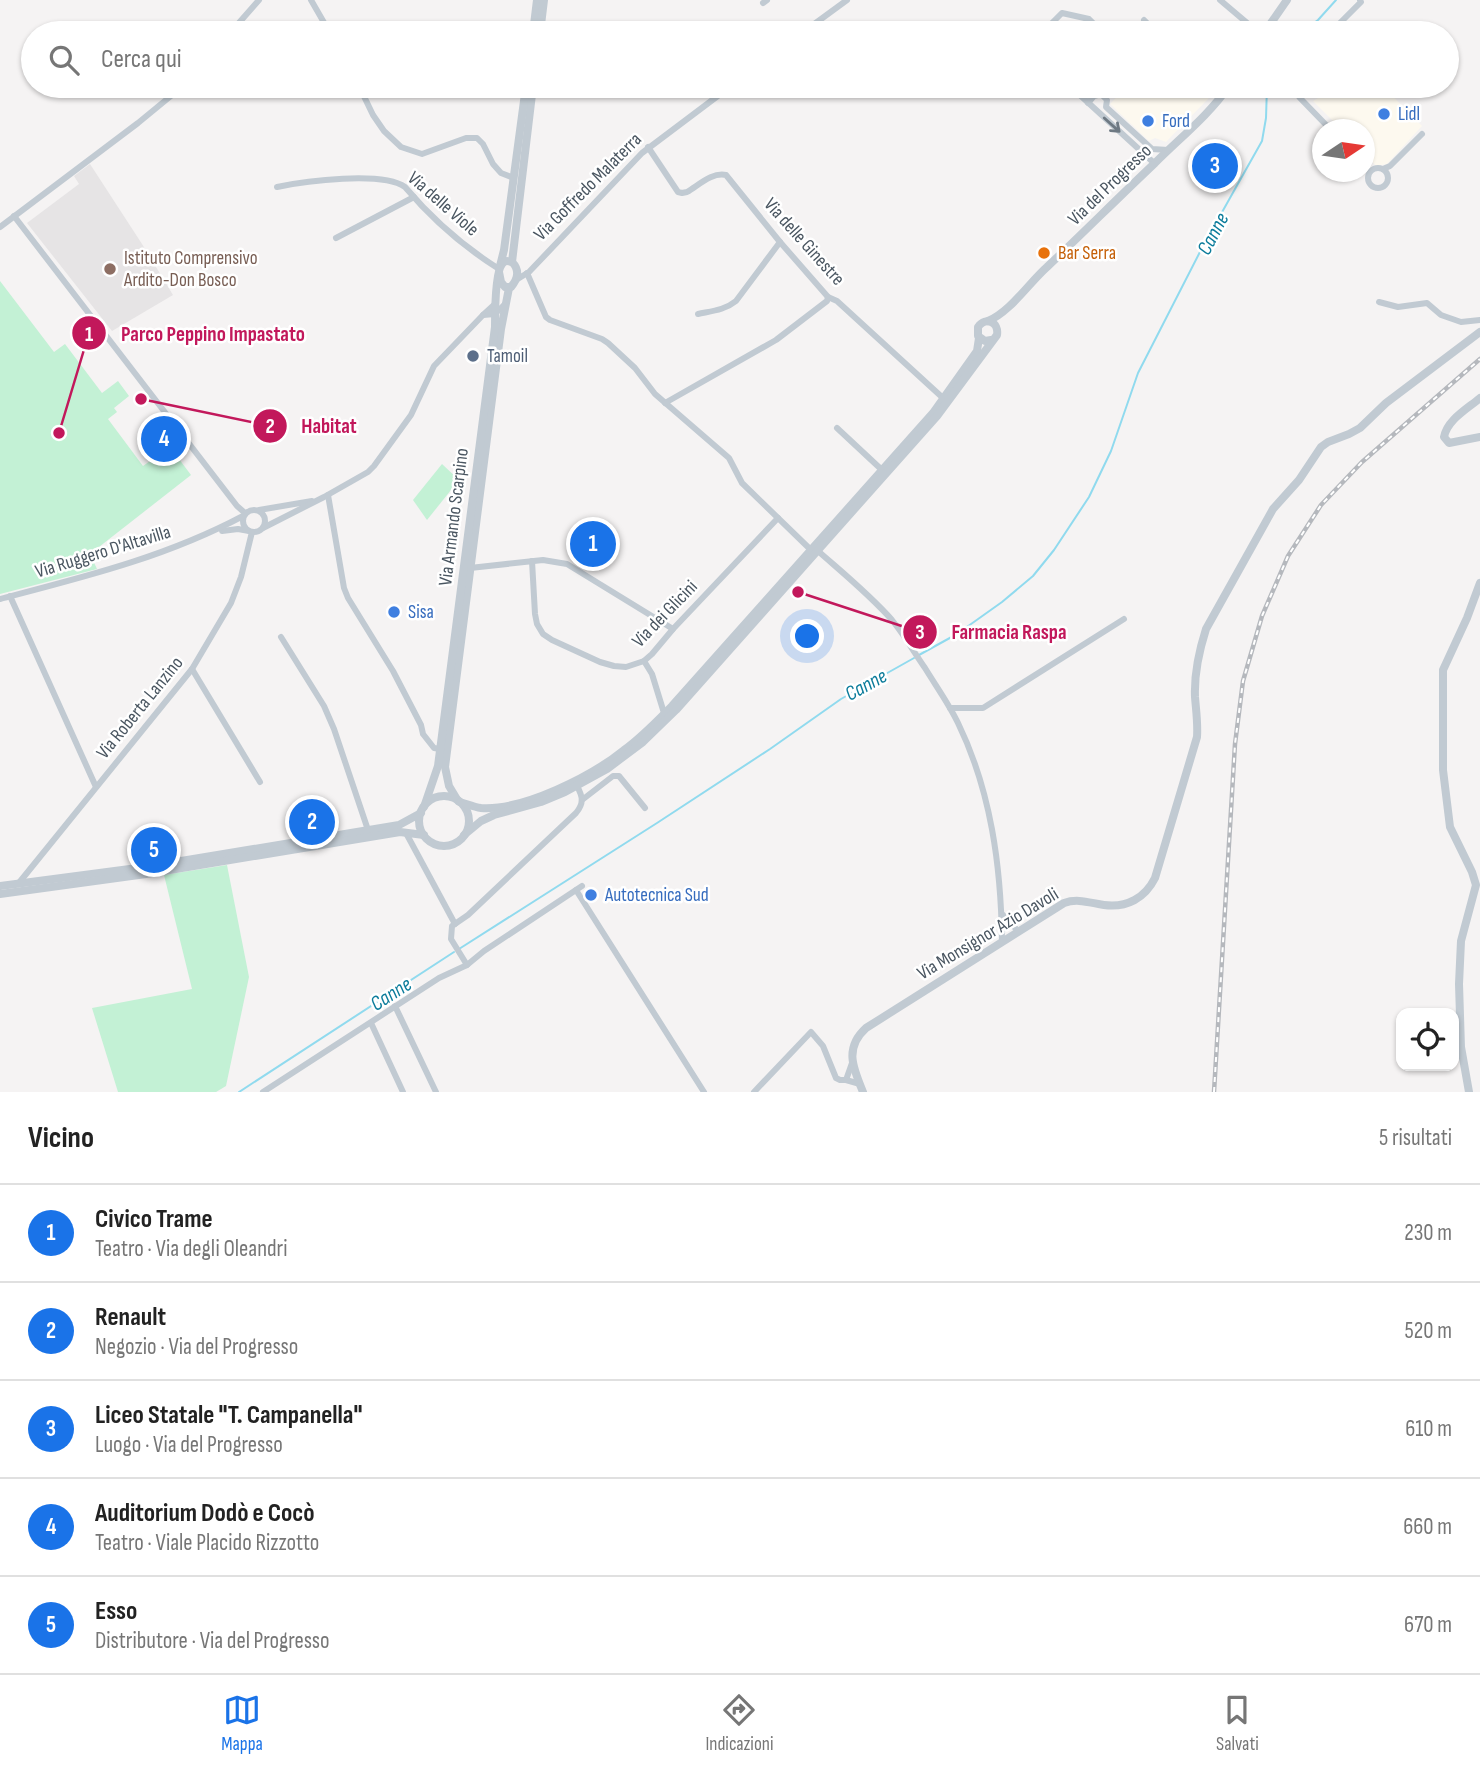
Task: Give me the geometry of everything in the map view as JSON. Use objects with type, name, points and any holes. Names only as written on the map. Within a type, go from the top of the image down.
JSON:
[{"type":"street","points":[[240,21],[258,0]]},
{"type":"street","points":[[311,0],[323,21]]},
{"type":"street","points":[[534,21],[537,0]]},
{"type":"street","points":[[541,21],[544,0]]},
{"type":"street","points":[[818,21],[847,0]]},
{"type":"street","points":[[1220,0],[1246,21]]},
{"type":"street","points":[[1270,21],[1287,0]]},
{"type":"street","points":[[1342,21],[1360,0]]},
{"type":"street","points":[[1054,21],[1062,13],[1091,21]]},
{"type":"street","points":[[0,227],[168,98]]},
{"type":"street","points":[[365,98],[384,131],[401,147],[422,154],[466,138],[477,138],[484,144],[493,164],[501,173],[514,178]]},
{"type":"street","name":"Via Armando Scarpino","points":[[422,810],[438,766],[495,327],[499,270],[524,98]]},
{"type":"street","points":[[514,265],[505,262],[499,270],[505,288],[509,288],[516,280],[514,265],[532,98]]},
{"type":"street","name":"Via Goffredo Malaterra","points":[[516,280],[527,273],[648,148],[715,98]]},
{"type":"street","points":[[1083,98],[1154,163]]},
{"type":"street","points":[[1088,103],[1092,98]]},
{"type":"street","points":[[1106,98],[1106,107],[1152,149],[1168,150]]},
{"type":"street","name":"Via del Progresso","points":[[1011,303],[1208,113],[1218,98]]},
{"type":"street","points":[[1300,98],[1320,119]]},
{"type":"street","points":[[1387,169],[1387,182],[1383,187],[1376,188],[1369,182],[1372,171],[1387,169],[1422,134]]},
{"type":"street","name":"Via delle Ginestre","points":[[648,148],[678,192],[687,192],[714,175],[726,175],[828,297],[837,301],[943,398]]},
{"type":"street","name":"Via delle Viole","points":[[277,187],[305,181],[377,180],[400,184],[457,239],[499,270]]},
{"type":"street","points":[[336,238],[414,197]]},
{"type":"street","points":[[14,216],[244,515]]},
{"type":"street","points":[[698,314],[724,308],[736,301],[780,242]]},
{"type":"street","name":"Via Goffredo Malaterra","points":[[514,265],[529,267],[537,262]]},
{"type":"street","points":[[527,273],[546,317],[608,343],[635,368],[655,394],[729,458],[742,483],[814,551],[867,596],[904,637],[950,708],[966,741],[984,791],[995,845],[1002,941]]},
{"type":"street","name":"Via Armando Scarpino","points":[[459,801],[449,786],[445,766],[501,329],[509,288]]},
{"type":"street","points":[[665,403],[776,340],[827,301],[828,297]]},
{"type":"street","points":[[483,315],[495,314],[507,302]]},
{"type":"street","points":[[1379,302],[1398,307],[1427,303],[1441,315],[1461,322],[1480,320]]},
{"type":"street","points":[[326,496],[259,510],[251,509],[244,515],[243,523],[250,531],[258,531],[326,496],[368,472],[411,415],[434,366],[495,303]]},
{"type":"street","points":[[422,810],[420,828],[424,835],[429,841],[444,846],[459,841],[481,821],[541,802],[577,786],[625,757],[659,727],[933,413],[977,351],[978,327],[983,321],[995,318],[1011,303]]},
{"type":"street","points":[[0,886],[145,867],[399,825],[422,810],[429,801],[444,796],[480,808],[493,808],[539,796],[583,777],[622,752],[664,713],[937,416],[994,337],[1011,303]]},
{"type":"street","points":[[988,321],[996,326],[994,337]]},
{"type":"street","name":"Via Monsignor Azio Davoli","points":[[852,1063],[855,1042],[866,1028],[1064,903],[1071,901],[1114,905],[1138,899],[1148,891],[1156,878],[1197,737],[1195,695],[1199,648],[1206,629],[1273,509],[1299,480],[1321,447],[1360,428],[1387,403],[1480,332]]},
{"type":"street","points":[[979,338],[985,341],[994,337]]},
{"type":"street","points":[[1480,398],[1451,422],[1444,437],[1450,443],[1480,437]]},
{"type":"street","points":[[837,428],[882,470]]},
{"type":"street","points":[[326,496],[342,583],[348,598],[394,671],[423,734],[434,748],[440,749]]},
{"type":"street","points":[[259,510],[265,518],[263,528]]},
{"type":"street","name":"Via Ruggero D'Altavilla","points":[[214,533],[244,515]]},
{"type":"street","name":"Via dei Glicini","points":[[532,561],[535,614],[543,634],[598,662],[626,667],[644,661],[652,654],[778,518]]},
{"type":"street","name":"Via Ruggero D'Altavilla","points":[[0,599],[136,562],[214,533],[228,530],[250,531]]},
{"type":"street","name":"Via Roberta Lanzino","points":[[18,884],[192,669],[231,603],[250,531]]},
{"type":"street","points":[[470,568],[543,560],[567,564],[673,629]]},
{"type":"street","points":[[1469,1092],[1461,1046],[1459,984],[1461,941],[1475,885],[1472,872],[1450,827],[1443,770],[1443,670],[1480,583]]},
{"type":"street","points":[[10,596],[96,786]]},
{"type":"street","points":[[1467,618],[1480,606]]},
{"type":"street","points":[[950,708],[983,708],[1124,619]]},
{"type":"street","points":[[281,637],[324,706],[368,830]]},
{"type":"street","points":[[644,661],[653,674],[664,713]]},
{"type":"street","points":[[192,669],[260,782]]},
{"type":"street","points":[[582,800],[613,776],[619,776],[645,808]]},
{"type":"street","points":[[467,965],[451,939],[452,926],[468,915],[576,813],[582,800],[577,786]]},
{"type":"street","points":[[459,801],[465,808],[469,821],[464,835]]},
{"type":"street","points":[[406,833],[455,924]]},
{"type":"street","points":[[0,894],[146,874],[387,835],[424,835]]},
{"type":"street","points":[[263,1092],[439,978],[467,965],[579,888],[704,1092]]},
{"type":"street","points":[[1002,914],[1018,931]]},
{"type":"street","points":[[395,1006],[436,1092]]},
{"type":"street","points":[[371,1023],[403,1092]]},
{"type":"street","points":[[754,1092],[811,1032],[822,1046],[836,1078],[861,1088]]},
{"type":"street","points":[[846,1080],[852,1063]]},
{"type":"street","points":[[852,1063],[861,1088]]},
{"type":"shaded area","points":[[1116,98],[1209,98],[1166,142],[1155,138],[1149,141],[1110,104]]},
{"type":"shaded area","points":[[1318,98],[1395,98],[1422,126],[1387,164],[1376,166],[1375,119],[1331,119],[1313,101]]},
{"type":"shaded area","name":"Istituto Comprensivo Ardito-Don Bosco","points":[[90,164],[173,295],[112,331],[27,223],[79,184],[74,176]]},
{"type":"green space","points":[[0,281],[54,352],[65,344],[102,393],[118,381],[129,396],[114,408],[117,412],[108,419],[143,466],[170,447],[191,475],[90,554],[97,569],[0,594]]},
{"type":"green space","points":[[442,464],[459,480],[427,520],[413,500]]},
{"type":"green space","points":[[227,865],[249,977],[226,1086],[216,1092],[118,1092],[92,1008],[192,989],[164,875]]},
{"type":"waterway","name":"Canne","points":[[1317,21],[1336,0]]},
{"type":"waterway","name":"Canne","points":[[919,655],[957,634],[1033,576],[1089,497],[1111,451],[1138,373],[1203,246],[1262,141],[1267,98]]},
{"type":"waterway","name":"Canne","points":[[459,949],[657,823],[841,699],[914,658]]},
{"type":"waterway","name":"Canne","points":[[239,1092],[454,952]]},
{"type":"railway","points":[[1214,1092],[1235,744],[1243,681],[1262,616],[1288,556],[1321,505],[1362,462],[1480,359]]},
{"type":"place","name":"Lidl","points":[[1384,114]]},
{"type":"place","name":"Ford","points":[[1148,121]]},
{"type":"place","name":"Liceo Statale \"T. Campanella\"","points":[[1215,166]]},
{"type":"place","name":"Bar Serra","points":[[1044,253]]},
{"type":"place","name":"Istituto Comprensivo Ardito-Don Bosco","points":[[110,269]]},
{"type":"place","name":"Tamoil","points":[[473,356]]},
{"type":"place","name":"Habitat","points":[[141,399]]},
{"type":"place","name":"Parco Peppino Impastato","points":[[59,433]]},
{"type":"place","name":"Auditorium Dodò e Cocò","points":[[164,439]]},
{"type":"place","name":"Civico Trame","points":[[593,544]]},
{"type":"place","name":"Farmacia Raspa","points":[[798,592]]},
{"type":"place","name":"Sisa","points":[[394,612]]},
{"type":"place","name":"Renault","points":[[312,822]]},
{"type":"place","name":"Esso","points":[[154,850]]},
{"type":"place","name":"Autotecnica Sud","points":[[591,895]]}]
